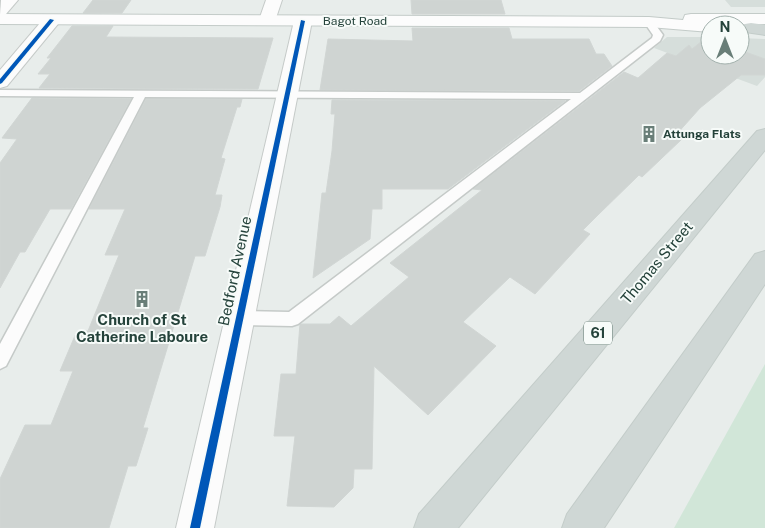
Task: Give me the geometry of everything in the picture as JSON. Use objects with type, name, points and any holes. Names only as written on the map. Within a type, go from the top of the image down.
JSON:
[{"type":"main road","points":[[0,10],[10,0]]},
{"type":"main road","points":[[268,20],[274,0]]},
{"type":"main road","name":"Bagot Road","points":[[0,19],[650,22],[700,18]]},
{"type":"main road","points":[[0,82],[52,20]]},
{"type":"main road","name":"Bedford Avenue","points":[[195,528],[302,20]]},
{"type":"main road","name":"Thomas Street","points":[[433,528],[765,136]]},
{"type":"main road","points":[[581,528],[765,262]]},
{"type":"lane","points":[[240,318],[292,319],[658,38],[650,22]]},
{"type":"lane","points":[[0,93],[582,96]]},
{"type":"lane","points":[[0,361],[140,94]]},
{"type":"shaded area","points":[[725,0],[765,0],[765,7],[731,7]]},
{"type":"shaded area","points":[[667,37],[700,37],[700,65],[654,48]]},
{"type":"shaded area","points":[[750,38],[765,39],[765,77],[757,86],[700,65],[750,65]]},
{"type":"green space","points":[[765,364],[765,528],[674,528]]},
{"type":"building","points":[[93,0],[131,0],[122,13],[83,13]]},
{"type":"building","points":[[411,0],[501,0],[505,14],[412,14]]},
{"type":"building","points":[[72,26],[113,26],[106,37],[273,38],[258,89],[39,88],[50,74],[38,74],[51,58],[47,58]]},
{"type":"building","points":[[412,28],[509,28],[512,39],[589,39],[596,54],[604,54],[612,66],[579,91],[320,90],[328,39],[413,41]]},
{"type":"building","points":[[700,43],[700,65],[750,65],[750,54],[765,59],[765,75],[741,75],[700,108],[675,136],[682,139],[642,177],[639,175],[583,230],[590,234],[535,294],[510,277],[463,322],[496,346],[428,415],[374,366],[372,469],[354,469],[353,488],[334,507],[287,506],[295,436],[274,436],[281,374],[296,374],[300,324],[330,324],[339,316],[351,326],[409,277],[390,263],[482,190],[473,189],[624,72],[638,78],[667,53],[676,56],[689,45],[692,49]]},
{"type":"building","points":[[32,98],[131,99],[71,209],[50,209],[25,252],[20,252],[0,288],[0,163],[17,139],[2,138]]},
{"type":"building","points":[[146,99],[242,99],[240,107],[237,107],[221,158],[225,159],[215,195],[222,195],[220,207],[205,256],[195,256],[143,428],[148,428],[136,466],[128,466],[109,528],[0,528],[0,479],[25,425],[51,425],[73,371],[60,371],[77,331],[88,331],[119,255],[105,255],[125,209],[89,209]]},
{"type":"building","points":[[332,100],[565,101],[448,189],[382,189],[382,209],[372,209],[370,239],[313,278],[322,193],[326,193],[332,151],[335,114],[331,114]]},
{"type":"cycle path","points":[[0,82],[52,20]]},
{"type":"cycle path","points":[[195,528],[303,21]]},
{"type":"place","name":"Attunga Flats","points":[[649,134]]},
{"type":"place","name":"Church of St Catherine Laboure","points":[[142,299]]}]
